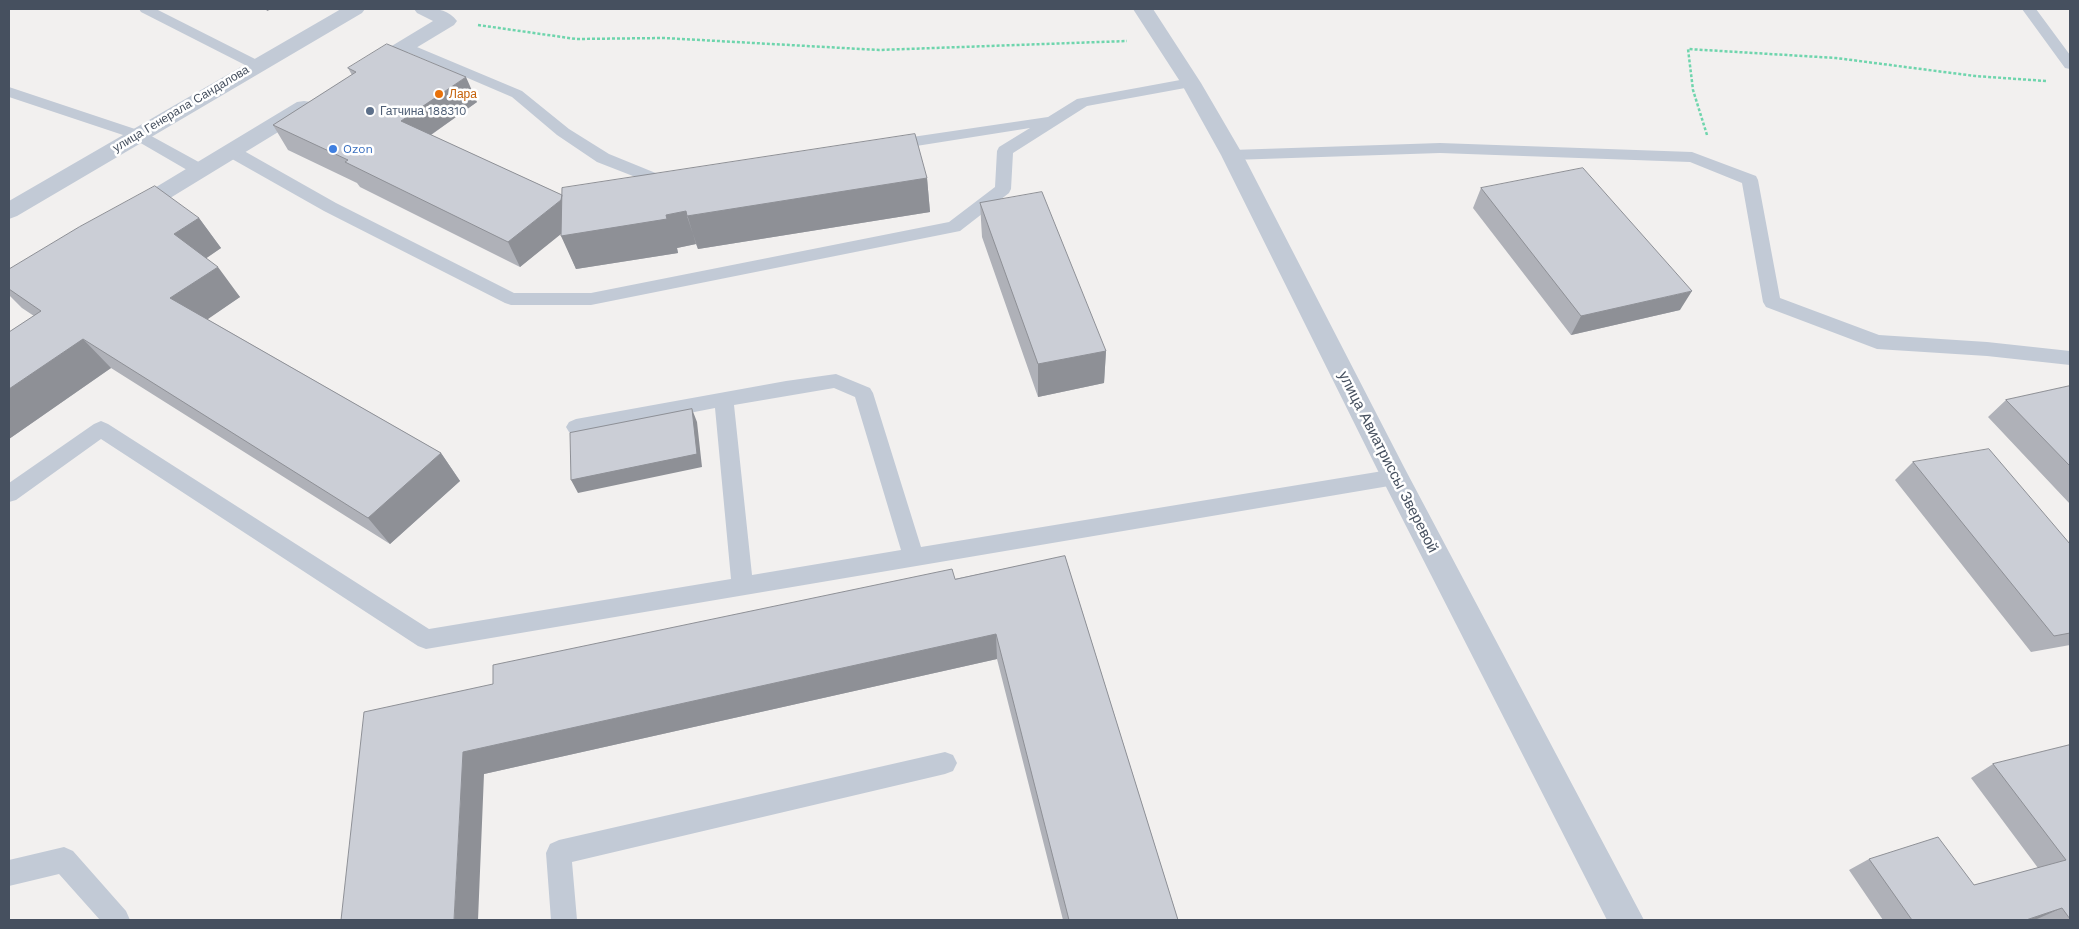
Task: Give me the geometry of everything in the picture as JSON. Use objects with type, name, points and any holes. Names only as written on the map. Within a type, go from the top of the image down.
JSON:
[{"type":"street","name":"улица Генерала Сандалова","points":[[9,211],[256,65],[355,9]]},
{"type":"street","points":[[424,9],[447,21]]},
{"type":"street","name":"улица Авиатриссы Зверевой","points":[[1144,9],[1191,83],[1232,155],[1395,477],[1626,920]]},
{"type":"street","points":[[355,76],[447,21]]},
{"type":"street","points":[[117,221],[322,96]]},
{"type":"lane","points":[[146,9],[256,65]]},
{"type":"lane","points":[[2030,9],[2068,62]]},
{"type":"lane","points":[[405,46],[517,94],[563,132],[603,158],[662,181],[692,176]]},
{"type":"lane","points":[[231,150],[330,206],[512,299],[591,299],[954,227],[1003,189],[1004,151],[1082,102],[1191,83]]},
{"type":"lane","points":[[9,92],[138,135],[200,170]]},
{"type":"lane","points":[[878,147],[1054,120]]},
{"type":"lane","points":[[1232,155],[1440,148],[1692,157],[1750,180],[1772,302],[1877,342],[1988,349],[2070,358]]},
{"type":"lane","points":[[576,427],[724,399],[836,381],[863,393],[914,557]]},
{"type":"lane","points":[[724,399],[742,586]]},
{"type":"lane","points":[[9,494],[100,429],[426,639],[1395,477]]},
{"type":"lane","points":[[564,920],[560,853],[945,763]]},
{"type":"lane","points":[[9,873],[64,860],[117,920]]},
{"type":"path","points":[[447,21],[576,38],[664,38],[878,50],[1163,39]]},
{"type":"path","points":[[1708,138],[1693,90],[1688,49],[1836,58],[1975,76],[2055,82],[2068,62]]},
{"type":"building","points":[[387,44],[466,77],[401,121],[562,195],[561,200],[508,242],[345,162],[348,160],[273,125],[356,72],[348,68]]},
{"type":"building","points":[[915,134],[927,178],[687,216],[686,211],[666,215],[667,219],[561,236],[562,188]]},
{"type":"building","points":[[1583,168],[1692,291],[1581,316],[1481,188]]},
{"type":"building","points":[[155,186],[199,218],[174,234],[218,267],[170,298],[441,453],[368,518],[83,339],[9,389],[9,332],[41,311],[9,289],[9,269],[79,227]]},
{"type":"building","points":[[1042,192],[1106,351],[1038,364],[980,203]]},
{"type":"building","points":[[2070,386],[2070,466],[2006,400]]},
{"type":"building","points":[[692,409],[697,454],[571,480],[570,433]]},
{"type":"building","points":[[1989,449],[2070,544],[2070,633],[2054,636],[1913,462]]},
{"type":"building","points":[[1065,556],[1178,920],[1069,920],[996,634],[463,752],[454,920],[341,920],[364,712],[493,684],[493,665],[952,569],[955,579]]},
{"type":"building","points":[[2070,745],[2070,919],[2062,908],[2026,920],[1912,920],[1869,859],[1938,837],[1974,885],[2066,860],[1993,764]]},
{"type":"place","name":"Лара","points":[[439,94]]},
{"type":"place","name":"Гатчина 188310","points":[[370,111]]},
{"type":"place","name":"Ozon","points":[[333,149]]}]
